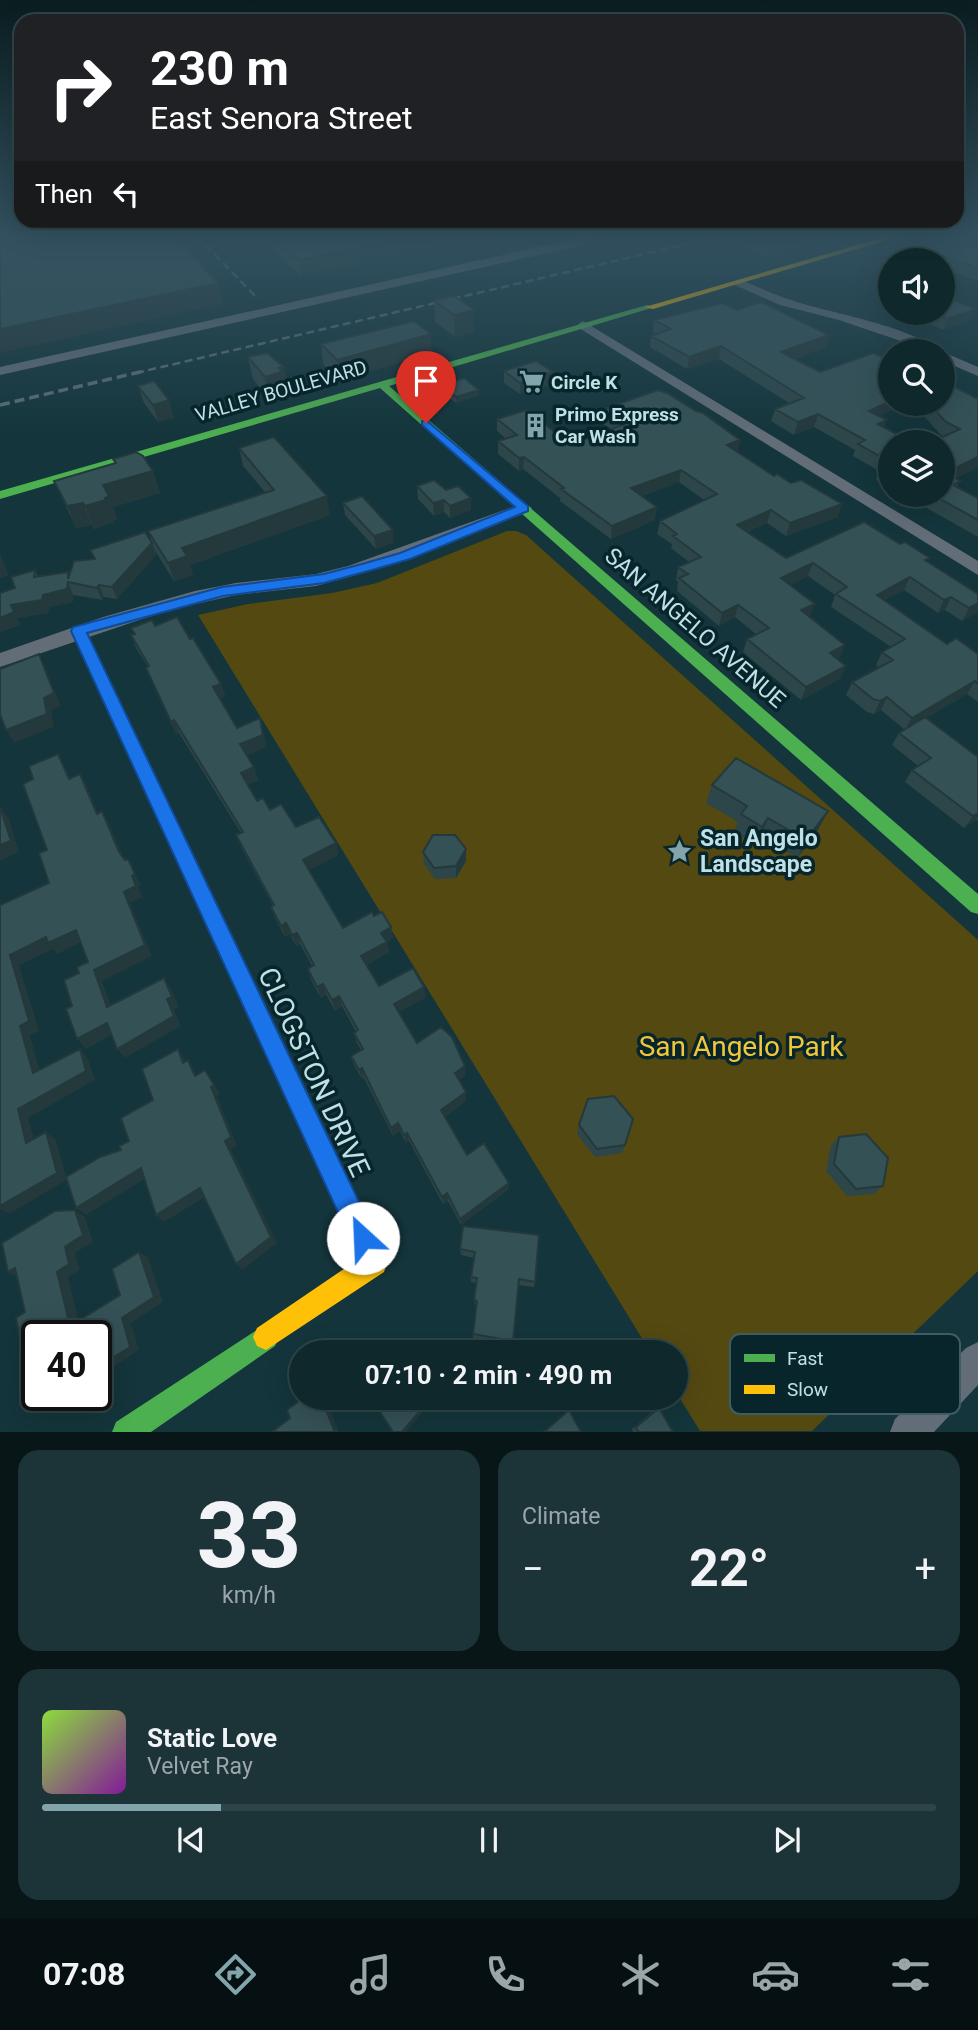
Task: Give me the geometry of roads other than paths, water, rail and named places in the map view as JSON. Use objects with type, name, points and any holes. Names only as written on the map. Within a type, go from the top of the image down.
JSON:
[{"type":"street","points":[[0,371],[308,303]]},
{"type":"street","name":"VALLEY BOULEVARD","points":[[0,495],[665,303]]},
{"type":"street","points":[[787,303],[843,317],[906,339]]},
{"type":"street","points":[[583,325],[978,569]]},
{"type":"street","points":[[955,361],[978,372]]},
{"type":"street","name":"SAN ANGELO AVENUE","points":[[381,384],[978,906]]},
{"type":"street","points":[[0,660],[78,631],[222,591],[324,578],[405,556],[524,508]]},
{"type":"street","name":"CLOGSTON DRIVE","points":[[78,631],[375,1263],[126,1432]]},
{"type":"street","points":[[960,1379],[978,1360]]},
{"type":"street","points":[[908,1432],[926,1414]]},
{"type":"railway","points":[[136,373],[436,303]]},
{"type":"railway","points":[[0,405],[144,371]]},
{"type":"place","name":"Circle K","points":[[531,382]]},
{"type":"place","name":"Primo Express Car Wash","points":[[535,425]]},
{"type":"place","name":"San Angelo Landscape","points":[[680,851]]},
{"type":"park label","name":"San Angelo Park","points":[[741,1046]]}]
